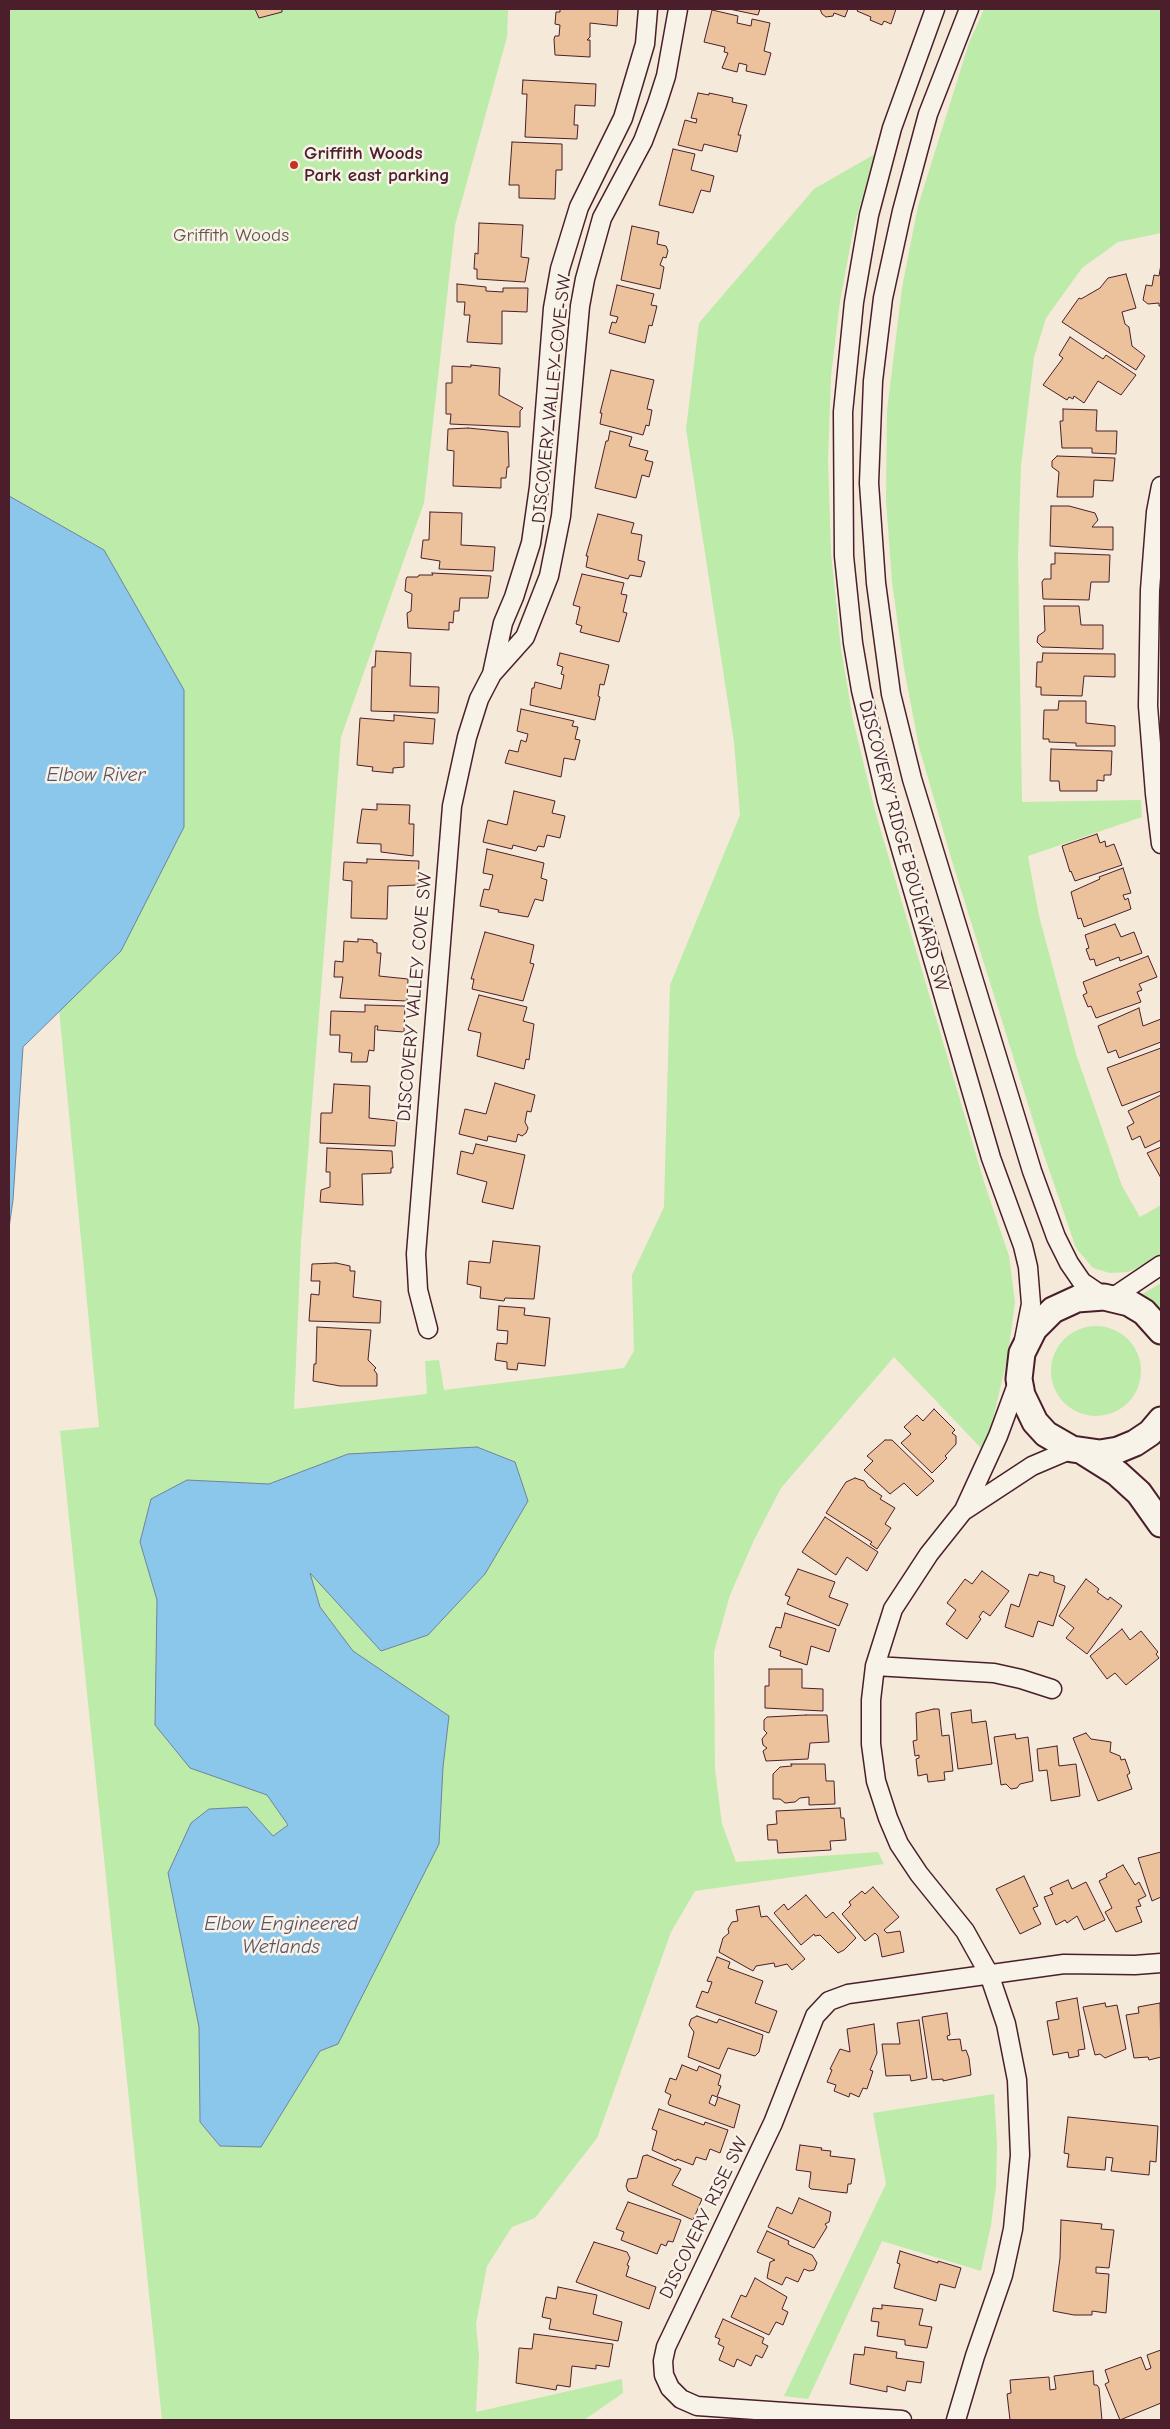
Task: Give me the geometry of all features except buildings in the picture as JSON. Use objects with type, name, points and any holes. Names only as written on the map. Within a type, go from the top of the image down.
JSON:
[{"type":"street","name":"DISCOVERY VALLEY COVE SW","points":[[492,674],[503,623],[518,588],[531,543],[539,487],[553,308],[560,269],[579,207],[626,110],[645,44],[648,9]]},
{"type":"street","name":"DISCOVERY VALLEY COVE SW","points":[[428,1329],[418,1290],[416,1254],[452,806],[467,737],[479,699],[492,674],[525,637],[549,576],[561,516],[580,306],[585,279],[602,218],[643,141],[657,104],[668,68],[678,9]]},
{"type":"street","name":"DISCOVERY RIDGE BOULEVARD SW","points":[[935,9],[892,128],[870,215],[854,302],[843,412],[844,556],[853,643],[861,690],[887,801],[988,1150],[1023,1246],[1028,1268],[1031,1304],[1022,1353]]},
{"type":"street","name":"DISCOVERY RIDGE BOULEVARD SW","points":[[969,9],[928,114],[902,211],[883,298],[873,381],[869,483],[876,582],[891,694],[912,780],[1026,1152],[1056,1237],[1069,1263],[1082,1282],[1108,1297]]},
{"type":"street","points":[[1161,486],[1156,512],[1150,590],[1148,706],[1161,844]]},
{"type":"street","points":[[1108,1297],[1161,1265]]},
{"type":"street","points":[[956,2420],[975,2356],[1003,2275],[1018,2191],[1020,2129],[1017,2080],[1006,2024],[989,1974],[965,1931],[930,1890],[899,1844],[888,1818],[876,1781],[871,1744],[871,1700],[875,1666],[885,1630],[902,1594],[928,1554],[964,1510],[998,1436],[1019,1379],[1022,1353],[1034,1329],[1053,1310],[1077,1299],[1108,1297],[1129,1303],[1144,1312],[1161,1331]]},
{"type":"street","points":[[1019,1379],[1022,1395],[1036,1422],[1046,1434],[1117,1473],[1138,1494],[1161,1524]]},
{"type":"street","points":[[964,1510],[1032,1466],[1077,1450],[1100,1453],[1118,1450],[1135,1443],[1150,1433],[1161,1420]]},
{"type":"street","points":[[875,1666],[994,1673],[1052,1689]]},
{"type":"street","name":"DISCOVERY RISE SW","points":[[902,2420],[697,2406],[681,2399],[670,2388],[664,2375],[663,2361],[666,2347],[773,2123],[815,2016],[829,2001],[848,1994],[1064,1964],[1135,1965],[1161,1963]]},
{"type":"green space","name":"Griffith Woods","points":[[9,9],[508,9],[507,37],[455,225],[424,503],[341,737],[301,1242],[294,1409],[427,1394],[425,1361],[439,1360],[444,1390],[624,1368],[634,1351],[632,1275],[664,1207],[670,985],[740,815],[734,742],[686,429],[699,323],[814,189],[875,154],[854,226],[840,301],[831,376],[828,460],[831,553],[841,649],[853,720],[876,814],[985,1185],[1009,1256],[1015,1302],[1008,1355],[992,1423],[981,1448],[894,1357],[781,1488],[754,1540],[730,1595],[714,1652],[715,1769],[722,1824],[736,1862],[878,1852],[884,1864],[695,1891],[671,1932],[597,2138],[535,2218],[512,2227],[487,2266],[476,2324],[479,2356],[476,2412],[622,2379],[623,2393],[584,2420],[162,2420],[60,1431],[99,1427],[9,487]]},
{"type":"green space","points":[[984,9],[1161,9],[1161,233],[1118,242],[1082,268],[1046,318],[1034,357],[1021,466],[1018,555],[1022,802],[1141,800],[1142,817],[1028,856],[1039,916],[1076,1054],[1122,1186],[1140,1217],[1161,1205],[1161,1254],[1128,1272],[1110,1273],[1093,1268],[1076,1248],[1043,1152],[952,861],[919,747],[904,668],[892,582],[886,500],[887,411],[902,288],[918,206],[969,43]]},
{"type":"green space","points":[[1161,1283],[1161,1317],[1139,1296]]},
{"type":"green space","points":[[1096,1326],[1113,1329],[1128,1339],[1138,1354],[1141,1371],[1138,1388],[1128,1403],[1113,1413],[1096,1416],[1079,1413],[1064,1403],[1054,1388],[1051,1371],[1054,1354],[1064,1339],[1079,1329]]},
{"type":"green space","points":[[994,2094],[997,2144],[996,2186],[991,2225],[981,2271],[882,2241],[808,2399],[784,2396],[886,2184],[873,2113]]},
{"type":"water","name":"Elbow River","points":[[9,496],[104,550],[184,690],[184,827],[121,951],[23,1047],[13,1200],[9,1228]]},
{"type":"water","name":"Elbow Engineered Wetlands","points":[[477,1447],[515,1462],[528,1501],[485,1574],[428,1635],[381,1651],[310,1573],[320,1607],[353,1651],[449,1716],[443,1767],[439,1844],[338,2044],[320,2051],[261,2147],[220,2146],[200,2122],[199,2027],[168,1873],[191,1823],[209,1809],[247,1807],[273,1836],[288,1825],[267,1795],[190,1768],[155,1725],[157,1600],[140,1542],[151,1499],[187,1480],[269,1484],[348,1454]]},
{"type":"place","name":"Griffith Woods Park east parking","points":[[294,165]]}]
